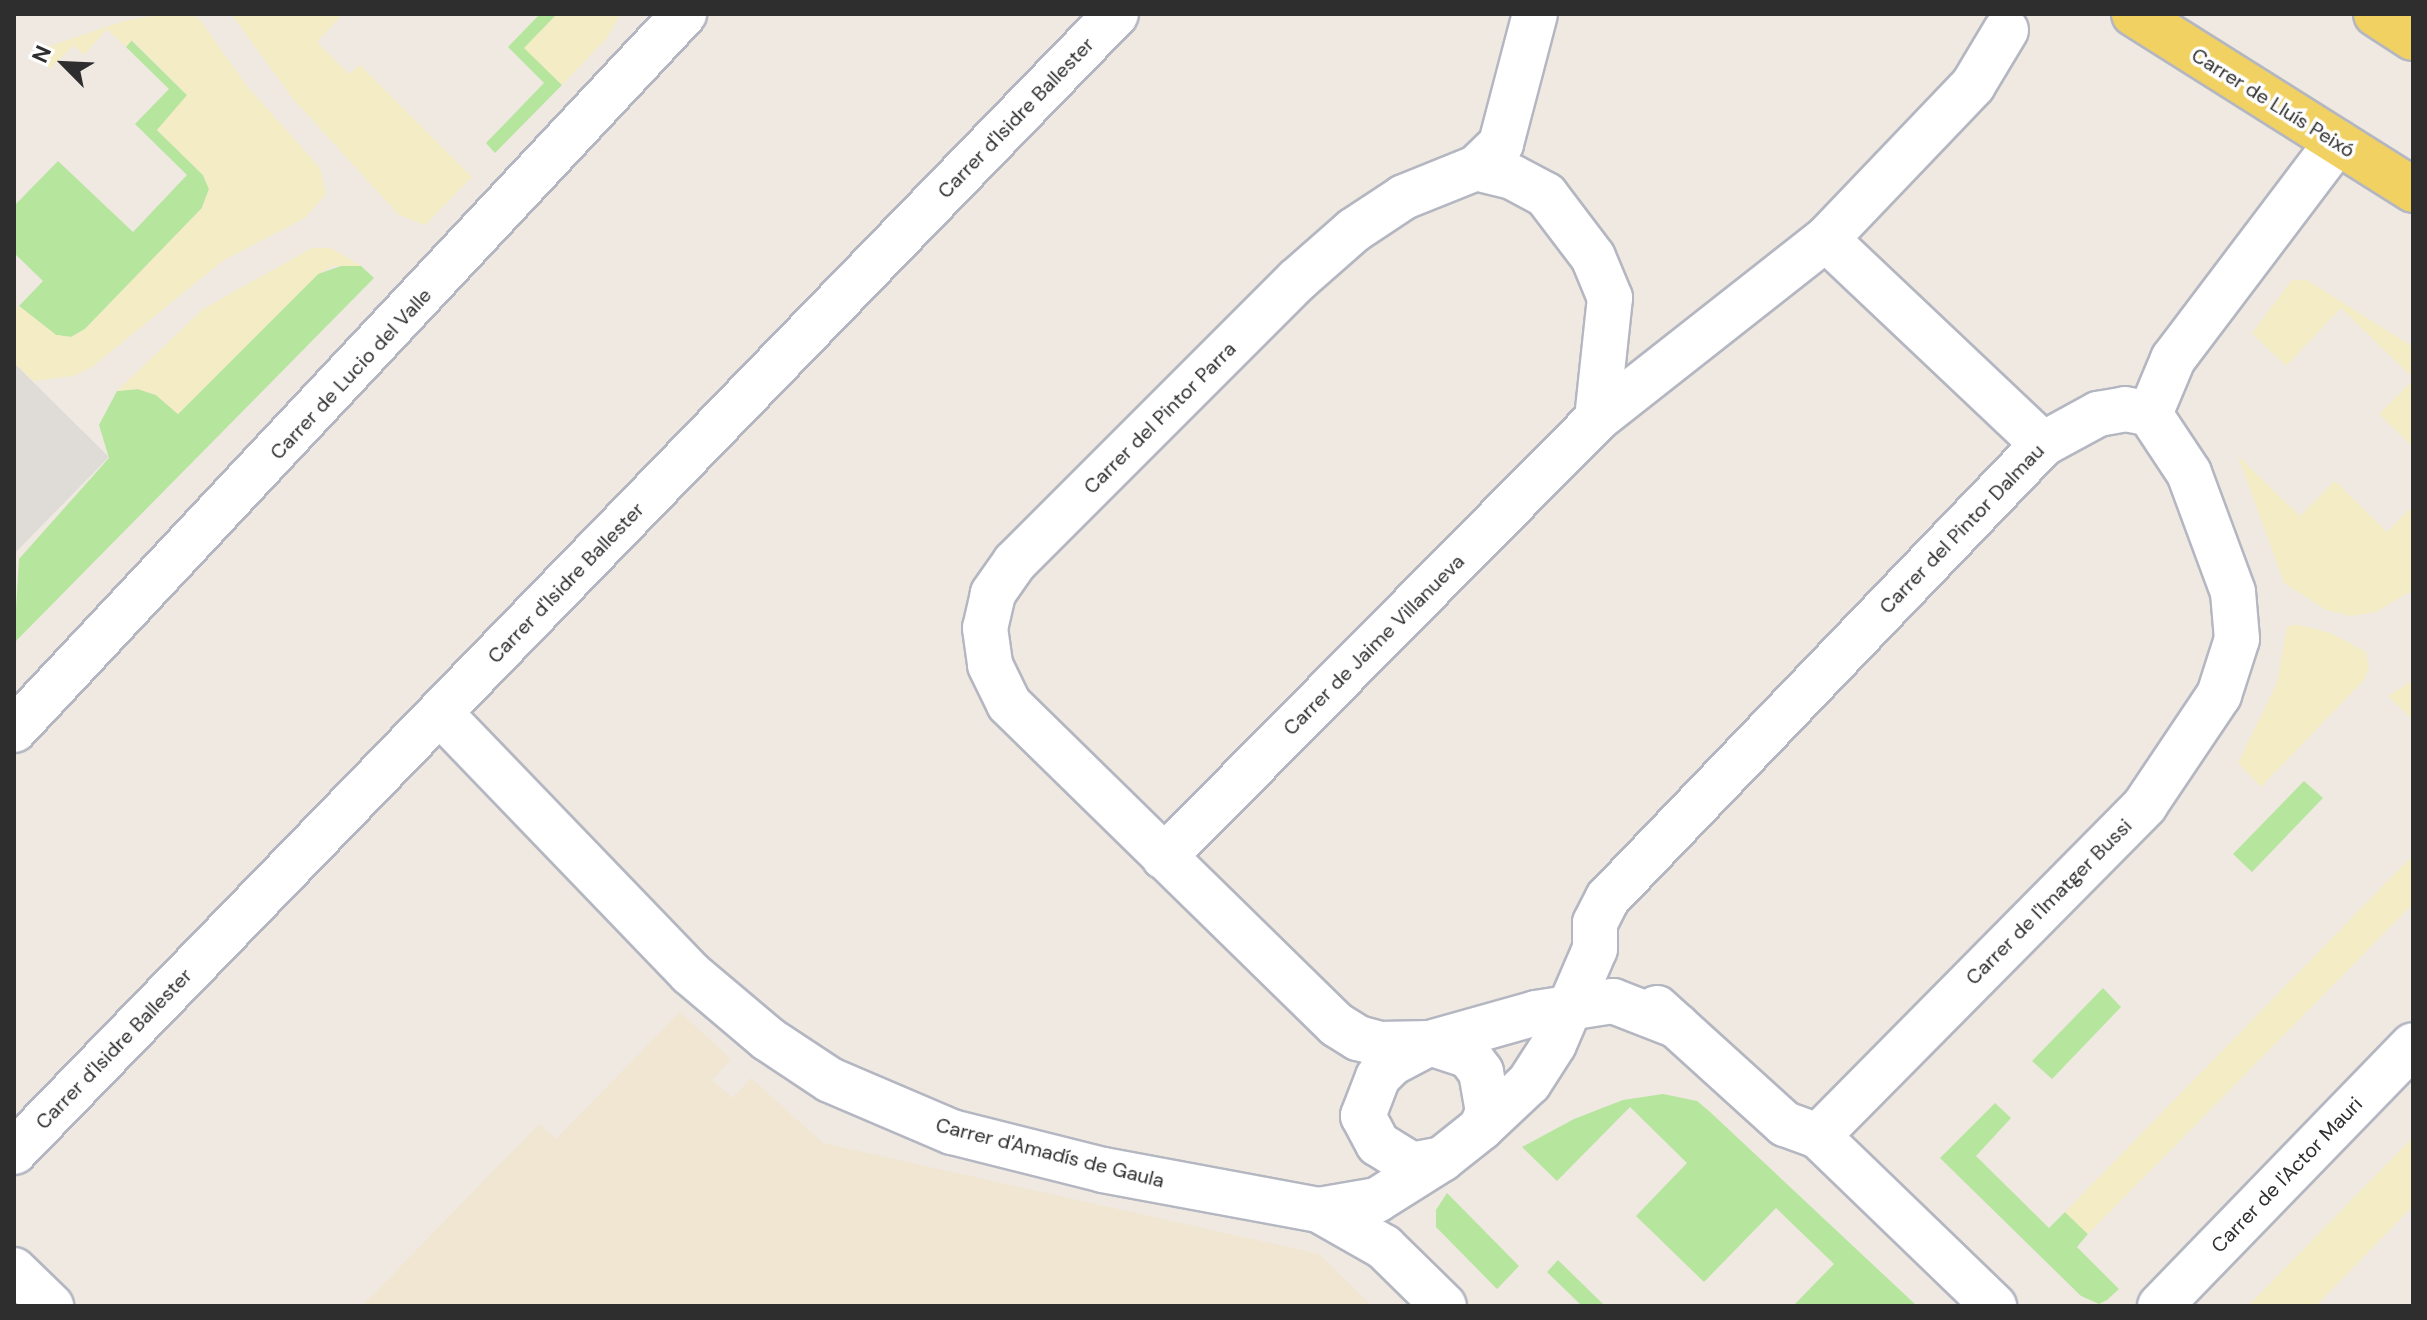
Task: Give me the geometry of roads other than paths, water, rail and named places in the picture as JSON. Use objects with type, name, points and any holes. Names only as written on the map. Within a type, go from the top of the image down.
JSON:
[{"type":"main road","name":"Carrer de Lluís Peixó","points":[[2134,14],[2413,190]]},
{"type":"main road","points":[[2376,14],[2413,38]]},
{"type":"street","name":"Carrer d'Isidre Ballester","points":[[14,1152],[1116,14]]},
{"type":"street","name":"Carrer del Pintor Parra","points":[[1164,857],[1009,704],[990,665],[985,628],[993,594],[1015,562],[1320,260],[1404,197],[1476,168],[1501,144],[1511,118],[1535,14]]},
{"type":"street","name":"Carrer de Lucio del Valle","points":[[14,730],[680,16]]},
{"type":"street","name":"Carrer de Jaime Villanueva","points":[[1164,857],[1597,419],[1826,239],[1973,85],[2006,30]]},
{"type":"street","points":[[2150,414],[2173,359],[2337,142]]},
{"type":"street","points":[[1476,168],[1512,177],[1546,195],[1593,257],[1610,298],[1597,419]]},
{"type":"street","points":[[1826,239],[2043,444]]},
{"type":"street","name":"Carrer del Pintor Dalmau","points":[[1319,1210],[1365,1202],[1442,1159],[1529,1083],[1570,1006],[1595,949],[1595,923],[1608,898],[2043,444],[2098,414],[2125,409],[2150,414]]},
{"type":"street","name":"Carrer de l'Imatger Bussi","points":[[1818,1136],[2145,805],[2219,695],[2237,639],[2233,592],[2189,473],[2150,414]]},
{"type":"street","name":"Carrer d'Amadís de Gaula","points":[[440,713],[690,973],[768,1039],[830,1080],[952,1132],[1103,1170],[1319,1210],[1384,1247],[1444,1306]]},
{"type":"street","points":[[1164,857],[1337,1025],[1380,1044],[1430,1043],[1570,1006],[1613,1001],[1677,1026]]},
{"type":"street","points":[[1595,949],[1785,1124],[1818,1136],[1994,1306]]},
{"type":"street","points":[[1384,1247],[1365,1202],[1363,1116],[1385,1070],[1430,1043],[1469,1056],[1481,1072],[1488,1111],[1481,1128]]},
{"type":"street","name":"Carrer de l'Actor Mauri","points":[[2160,1306],[2413,1045]]},
{"type":"street","points":[[1363,1116],[1378,1144],[1392,1156],[1412,1165],[1442,1159]]},
{"type":"street","points":[[14,1270],[51,1306]]}]
